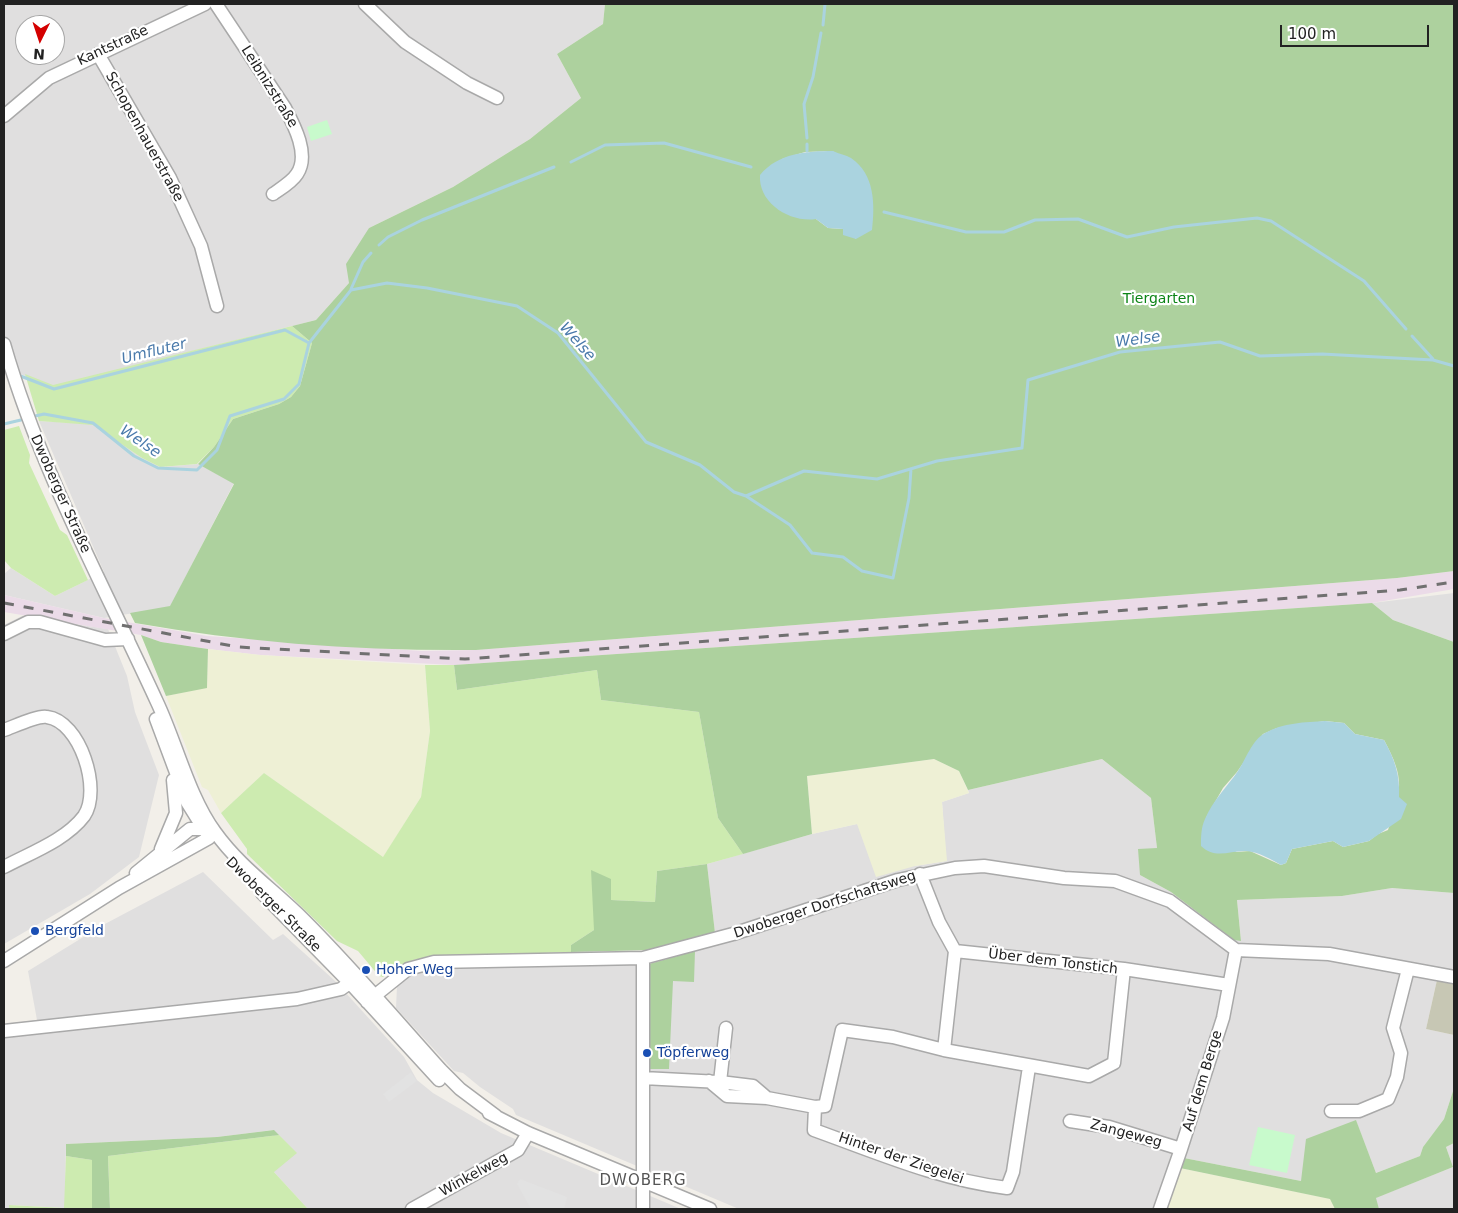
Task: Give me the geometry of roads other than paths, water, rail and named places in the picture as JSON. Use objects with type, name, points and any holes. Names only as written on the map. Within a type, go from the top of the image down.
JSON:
[{"type":"street","name":"Kantstraße","points":[[4,116],[49,78],[205,4]]},
{"type":"street","name":"Leibnizstraße","points":[[216,4],[285,108],[294,125],[302,149],[298,174],[273,194]]},
{"type":"street","points":[[366,4],[405,42],[467,83],[498,98]]},
{"type":"street","name":"Schopenhauerstraße","points":[[98,54],[170,178],[201,246],[217,306]]},
{"type":"street","name":"Dwoberger Straße","points":[[5,350],[25,415],[48,472],[163,714],[200,805],[208,832]]},
{"type":"street","points":[[4,634],[28,622],[40,622],[105,640],[128,638]]},
{"type":"street","name":"Dwoberger Straße","points":[[128,638],[168,756],[187,802],[208,832],[303,919],[422,1063],[450,1090],[528,1133],[710,1209]]},
{"type":"street","points":[[4,730],[46,716],[62,722],[73,733],[89,773],[91,797],[85,813],[76,826],[4,867]]},
{"type":"street","points":[[159,854],[176,812],[176,792],[168,756]]},
{"type":"street","points":[[119,888],[190,829],[208,832]]},
{"type":"street","points":[[4,961],[208,832]]},
{"type":"street","name":"Dwoberger Dorfschaftsweg","points":[[371,999],[408,969],[434,962],[642,958],[734,934],[920,874],[984,866],[1064,878],[1115,880],[1170,900],[1236,950]]},
{"type":"street","points":[[920,874],[939,922],[955,951],[944,1050]]},
{"type":"street","points":[[1236,950],[1329,954],[1454,977]]},
{"type":"street","name":"Auf dem Berge","points":[[1160,1209],[1182,1149],[1223,1018],[1236,950]]},
{"type":"street","name":"Über dem Tonstich","points":[[815,1107],[826,1106],[842,1030],[893,1037],[944,1050],[1089,1076],[1114,1063],[1124,969],[955,951]]},
{"type":"street","points":[[642,958],[644,1209]]},
{"type":"street","points":[[1124,969],[1229,985]]},
{"type":"street","points":[[1331,1111],[1359,1112],[1388,1099],[1397,1077],[1401,1053],[1393,1028],[1408,969]]},
{"type":"street","points":[[4,1031],[298,999],[341,989],[354,980]]},
{"type":"street","points":[[714,1081],[726,1028]]},
{"type":"street","name":"Hinter der Ziegelei","points":[[815,1107],[814,1130],[922,1169],[977,1184],[1007,1188],[1012,1172],[1029,1066]]},
{"type":"street","points":[[643,1078],[714,1081],[727,1096],[767,1098],[815,1107]]},
{"type":"street","name":"Zangeweg","points":[[1070,1121],[1109,1127],[1182,1149]]},
{"type":"street","name":"Winkelweg","points":[[412,1209],[518,1150],[528,1133]]},
{"type":"water","points":[[833,151],[851,158],[859,165],[865,172],[872,191],[872,230],[856,239],[843,235],[843,229],[828,228],[816,219],[796,218],[786,214],[770,202],[764,194],[761,185],[760,175],[775,162],[803,153]]},
{"type":"water","points":[[1325,721],[1344,723],[1355,734],[1384,740],[1396,768],[1399,782],[1399,797],[1407,804],[1401,819],[1369,841],[1343,847],[1333,841],[1292,849],[1286,863],[1281,865],[1264,856],[1247,851],[1212,853],[1201,846],[1202,829],[1208,812],[1238,771],[1256,740],[1265,733],[1286,725]]},
{"type":"waterway","points":[[823,25],[825,4]]},
{"type":"waterway","points":[[807,138],[804,104],[813,77],[821,33]]},
{"type":"waterway","name":"Welse","points":[[571,162],[605,145],[664,143],[751,167]]},
{"type":"waterway","points":[[807,144],[807,151]]},
{"type":"waterway","name":"Welse","points":[[379,245],[388,237],[422,220],[554,167]]},
{"type":"waterway","name":"Welse","points":[[884,212],[966,232],[1004,232],[1035,220],[1078,219],[1127,237],[1174,227],[1257,218],[1271,221],[1364,281],[1406,329]]},
{"type":"waterway","name":"Welse","points":[[351,289],[363,262],[371,253]]},
{"type":"waterway","name":"Welse","points":[[31,417],[44,414],[93,423],[134,456],[158,468],[197,470],[217,450],[230,416],[284,399],[299,384],[309,343],[351,290],[387,283],[427,288],[517,306],[558,333],[646,442],[700,465],[734,492],[746,496],[804,471],[877,479],[937,461],[1022,448],[1028,380],[1120,352],[1220,342],[1260,356],[1322,354],[1433,360],[1454,366]]},
{"type":"waterway","name":"Umfluter","points":[[18,375],[54,389],[285,330],[309,343]]},
{"type":"waterway","name":"Welse","points":[[1412,336],[1433,359]]},
{"type":"waterway","name":"Welse","points":[[4,424],[25,419]]},
{"type":"waterway","name":"Welse","points":[[746,496],[790,525],[812,553],[843,557],[862,571],[893,578],[909,498],[911,469]]},
{"type":"railway","points":[[4,603],[238,647],[465,659],[1400,590],[1454,582]]},
{"type":"place","name":"Bergfeld","points":[[35,931]]},
{"type":"place","name":"Hoher Weg","points":[[366,970]]},
{"type":"place","name":"Töpferweg","points":[[647,1053]]},
{"type":"district","name":"DWOBERG","points":[[643,1181]]},
{"type":"park label","name":"Tiergarten","points":[[1159,299]]}]
